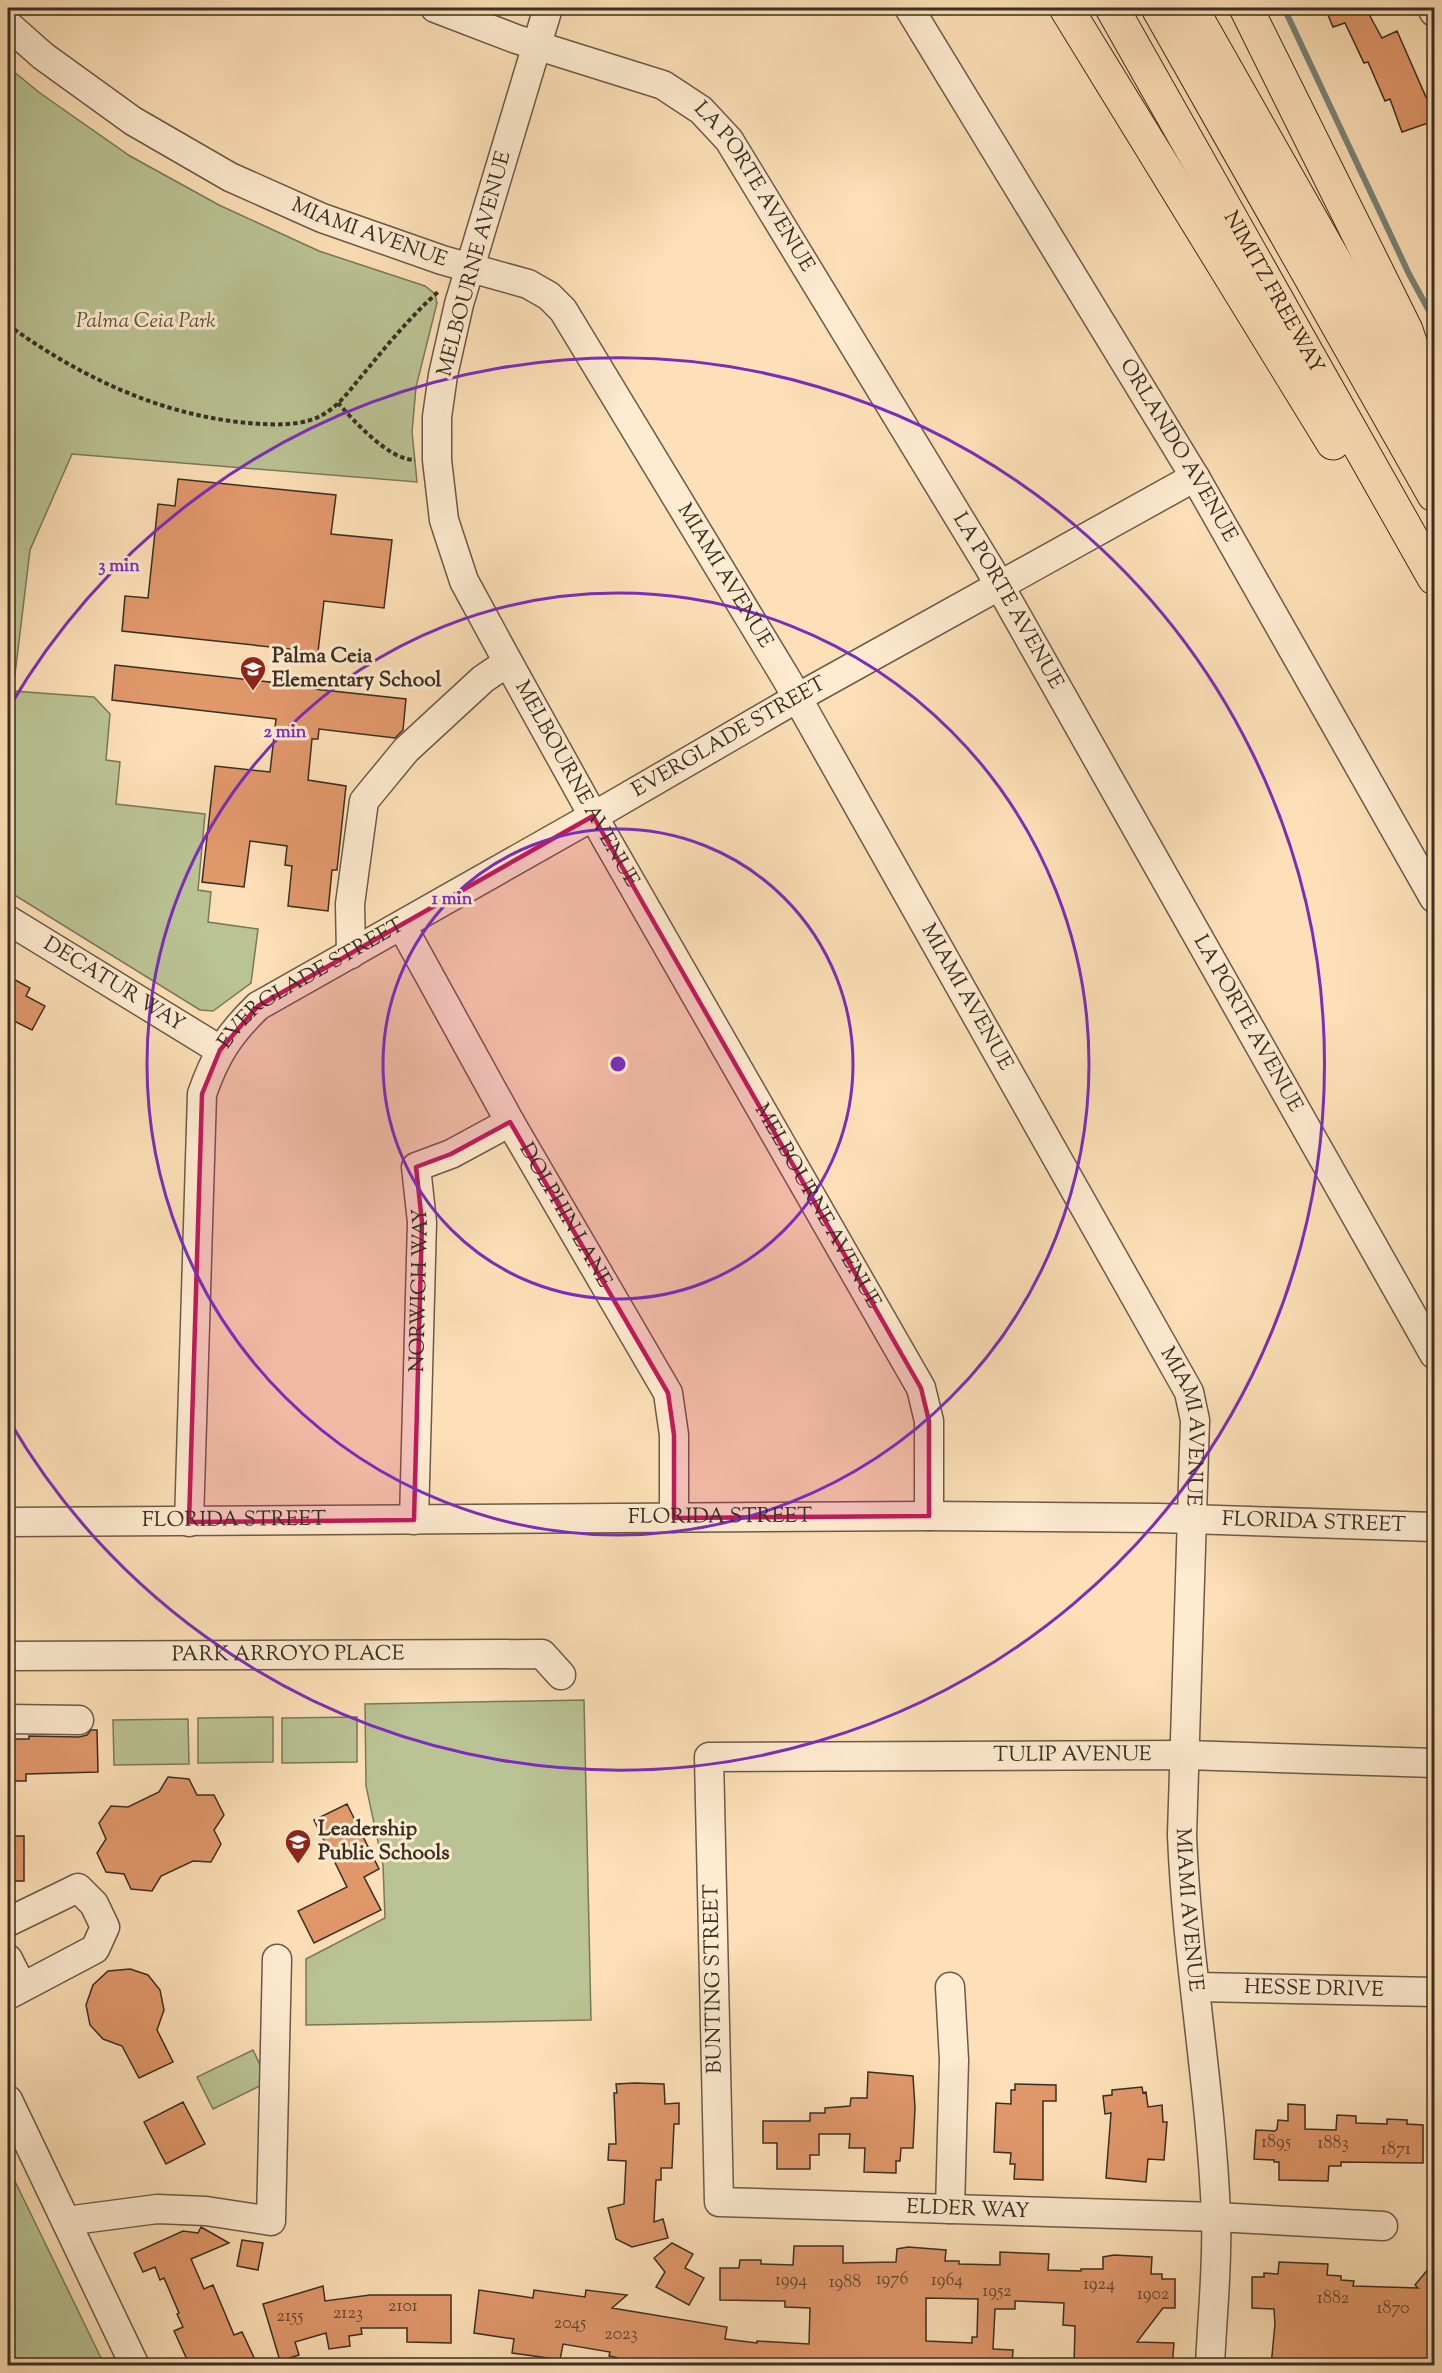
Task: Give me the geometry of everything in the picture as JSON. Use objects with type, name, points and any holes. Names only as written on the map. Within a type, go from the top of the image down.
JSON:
[{"type":"highway","points":[[1066,8],[1338,451],[1368,461]]},
{"type":"highway","name":"NIMITZ FREEWAY","points":[[1112,8],[1434,578]]},
{"type":"highway","points":[[1158,8],[1434,495]]},
{"type":"highway","points":[[1191,8],[1434,436]]},
{"type":"highway","points":[[1246,8],[1406,330],[1434,415]]},
{"type":"highway","points":[[1300,340],[1330,352],[1434,536]]},
{"type":"street","name":"LA PORTE AVENUE","points":[[435,8],[536,46],[663,85],[701,110],[729,140],[999,586],[1434,1354]]},
{"type":"street","name":"MELBOURNE AVENUE","points":[[548,8],[459,304],[443,375],[437,417],[437,460],[444,520],[464,581],[508,662],[593,816],[921,1388],[929,1421],[929,1516]]},
{"type":"street","name":"ORLANDO AVENUE","points":[[909,8],[1196,477],[1434,898]]},
{"type":"street","points":[[1432,8],[1434,12]]},
{"type":"street","name":"MIAMI AVENUE","points":[[8,25],[43,56],[133,121],[231,177],[322,218],[528,285],[549,296],[563,310],[797,698],[1189,1392],[1195,1420],[1182,1834],[1184,1884],[1196,1987],[1216,2217],[1210,2366]]},
{"type":"street","name":"EVERGLADE STREET","points":[[189,1522],[202,1094],[210,1069],[235,1027],[258,1006],[402,926],[797,698],[1196,477]]},
{"type":"street","points":[[351,954],[350,904],[364,801],[406,750],[483,679],[508,662]]},
{"type":"street","name":"DECATUR WAY","points":[[8,920],[220,1050]]},
{"type":"street","name":"DOLPHIN LANE","points":[[402,926],[510,1122],[668,1393],[674,1435],[674,1518]]},
{"type":"street","name":"NORWICH WAY","points":[[414,1520],[422,1222],[416,1167],[451,1154],[510,1122]]},
{"type":"street","name":"FLORIDA STREET","points":[[8,1522],[929,1516],[1434,1527]]},
{"type":"street","name":"PARK ARROYO PLACE","points":[[8,1656],[542,1654],[561,1675]]},
{"type":"street","points":[[8,1719],[79,1720]]},
{"type":"street","name":"TULIP AVENUE","points":[[709,1756],[1185,1755],[1434,1763]]},
{"type":"street","name":"BUNTING STREET","points":[[709,1756],[719,2202]]},
{"type":"street","points":[[8,1922],[78,1888],[94,1904],[105,1927],[95,1949],[14,1991],[8,1959]]},
{"type":"street","points":[[66,2221],[156,2209],[206,2211],[271,2221],[277,1959]]},
{"type":"street","points":[[950,1987],[954,2060],[950,2209]]},
{"type":"street","name":"HESSE DRIVE","points":[[1196,1987],[1434,1992]]},
{"type":"street","points":[[8,2100],[135,2366]]},
{"type":"street","name":"ELDER WAY","points":[[719,2202],[1216,2217],[1383,2226]]},
{"type":"path","points":[[8,325],[97,380],[154,405],[236,423],[285,425],[322,415],[338,403],[410,318],[437,292],[470,268]]},
{"type":"path","points":[[338,403],[355,423],[387,449],[408,460],[437,460]]},
{"type":"highlighted area","points":[[593,816],[921,1388],[929,1421],[929,1516],[674,1518],[674,1435],[668,1393],[510,1122],[451,1154],[416,1167],[422,1222],[414,1520],[189,1522],[202,1094],[220,1050],[258,1006]]},
{"type":"green space","name":"Palma Ceia Park","points":[[8,67],[40,93],[130,156],[219,205],[319,251],[425,286],[435,294],[437,303],[416,387],[412,432],[417,482],[72,454],[30,550],[13,691],[94,697],[110,714],[106,760],[120,762],[116,804],[205,814],[198,890],[211,892],[208,922],[258,929],[251,983],[213,1011],[200,1010],[8,891]]},
{"type":"green space","points":[[584,1700],[591,2020],[306,2025],[306,1959],[385,1918],[383,1865],[366,1786],[365,1704]]},
{"type":"green space","points":[[273,1717],[273,1762],[198,1763],[198,1718]]},
{"type":"green space","points":[[357,1717],[357,1762],[282,1763],[282,1718]]},
{"type":"green space","points":[[188,1719],[189,1764],[114,1765],[113,1720]]},
{"type":"green space","points":[[253,2050],[268,2082],[213,2109],[197,2077]]},
{"type":"green space","points":[[8,2167],[103,2362],[96,2365],[8,2365]]},
{"type":"building","points":[[1325,8],[1380,8],[1369,13],[1371,18],[1382,38],[1397,31],[1426,97],[1430,96],[1434,109],[1434,121],[1402,132],[1390,99],[1385,101],[1368,62],[1364,63],[1345,23],[1333,27]]},
{"type":"building","points":[[178,479],[336,495],[331,534],[392,540],[384,608],[324,601],[318,652],[122,631],[125,596],[148,598],[158,504],[175,506]]},
{"type":"building","points":[[115,665],[406,699],[403,730],[395,738],[319,729],[318,739],[312,739],[308,780],[346,786],[337,870],[332,870],[328,911],[288,906],[292,866],[285,865],[287,846],[250,841],[244,887],[202,882],[215,766],[270,772],[276,719],[112,700]]},
{"type":"building","points":[[8,976],[30,988],[26,996],[45,1006],[32,1030],[8,1018]]},
{"type":"building","points":[[91,1730],[97,1730],[98,1772],[26,1774],[26,1781],[8,1781],[8,1739],[29,1739],[29,1736],[79,1737],[87,1735]]},
{"type":"building","points":[[168,1777],[189,1779],[197,1795],[214,1795],[224,1815],[214,1830],[221,1844],[211,1862],[193,1861],[161,1876],[152,1891],[131,1889],[124,1874],[106,1872],[97,1853],[106,1839],[99,1823],[111,1806],[128,1807],[159,1792]]},
{"type":"building","points":[[347,1804],[379,1869],[364,1877],[381,1910],[314,1943],[298,1911],[347,1887],[314,1820]]},
{"type":"building","points":[[8,1836],[24,1836],[24,1881],[8,1881]]},
{"type":"building","points":[[130,1969],[148,1975],[160,1990],[164,2010],[157,2030],[173,2062],[139,2078],[122,2046],[103,2039],[90,2025],[86,2005],[93,1985],[108,1971]]},
{"type":"building","points":[[868,2072],[913,2076],[915,2108],[913,2148],[901,2148],[900,2161],[896,2161],[896,2173],[864,2172],[865,2148],[849,2148],[850,2134],[819,2134],[819,2155],[810,2155],[810,2169],[777,2169],[777,2143],[763,2143],[763,2121],[810,2121],[810,2113],[825,2113],[825,2108],[850,2106],[851,2098],[867,2098]]},
{"type":"building","points":[[616,2084],[664,2084],[665,2104],[679,2103],[679,2124],[674,2124],[672,2168],[661,2168],[661,2180],[656,2180],[654,2222],[663,2219],[668,2238],[632,2247],[616,2239],[608,2208],[624,2204],[626,2161],[608,2160],[609,2144],[616,2144],[614,2093],[617,2093]]},
{"type":"building","points":[[1015,2084],[1056,2085],[1056,2101],[1043,2101],[1043,2180],[1014,2179],[1015,2164],[1010,2164],[1011,2153],[994,2152],[996,2103],[1011,2104],[1011,2090],[1015,2090]]},
{"type":"building","points":[[1142,2087],[1143,2093],[1146,2092],[1148,2107],[1162,2105],[1163,2122],[1167,2122],[1164,2160],[1148,2159],[1146,2182],[1106,2178],[1111,2113],[1105,2114],[1103,2096],[1112,2095],[1112,2090]]},
{"type":"building","points":[[183,2102],[205,2144],[166,2164],[144,2122]]},
{"type":"building","points":[[1288,2104],[1305,2105],[1305,2129],[1336,2130],[1337,2115],[1356,2116],[1356,2123],[1387,2124],[1387,2119],[1407,2120],[1407,2124],[1423,2125],[1423,2163],[1341,2162],[1341,2166],[1329,2166],[1328,2181],[1279,2180],[1279,2162],[1254,2159],[1256,2130],[1275,2131],[1278,2120],[1288,2121]]},
{"type":"building","points":[[201,2227],[229,2243],[191,2259],[204,2289],[213,2285],[234,2335],[242,2332],[258,2366],[190,2366],[174,2331],[183,2327],[164,2278],[160,2280],[155,2267],[143,2272],[134,2253],[183,2231],[198,2233]]},
{"type":"building","points":[[242,2240],[263,2243],[258,2270],[237,2266]]},
{"type":"building","points":[[672,2243],[693,2254],[685,2268],[704,2278],[689,2305],[656,2287],[665,2272],[654,2258]]},
{"type":"building","points":[[794,2246],[843,2246],[843,2263],[896,2262],[897,2249],[908,2247],[946,2250],[945,2261],[959,2261],[959,2264],[1000,2265],[1000,2252],[1049,2254],[1048,2270],[1103,2269],[1103,2257],[1114,2255],[1152,2257],[1151,2274],[1162,2274],[1162,2279],[1175,2279],[1175,2308],[1163,2308],[1137,2342],[1174,2343],[1172,2366],[1074,2366],[1075,2326],[1063,2325],[1064,2303],[1015,2301],[1015,2309],[995,2309],[993,2349],[1013,2350],[1012,2366],[690,2366],[669,2362],[669,2366],[618,2366],[619,2358],[609,2356],[610,2352],[563,2344],[560,2360],[512,2353],[514,2339],[474,2333],[479,2290],[533,2298],[534,2290],[585,2297],[586,2290],[627,2295],[612,2308],[727,2327],[725,2339],[757,2343],[757,2341],[809,2344],[810,2308],[785,2307],[785,2301],[720,2300],[720,2268],[739,2268],[740,2260],[761,2260],[761,2264],[793,2265]],"holes":[[[926,2298],[978,2299],[977,2337],[972,2337],[972,2343],[926,2341]]]},
{"type":"building","points":[[1279,2262],[1328,2264],[1327,2275],[1341,2276],[1341,2280],[1354,2281],[1353,2286],[1418,2288],[1415,2285],[1434,2262],[1434,2366],[1271,2366],[1274,2309],[1252,2308],[1252,2277],[1264,2277],[1264,2273],[1278,2274]]},
{"type":"building","points":[[323,2286],[325,2301],[370,2295],[451,2295],[451,2343],[407,2342],[407,2328],[361,2328],[362,2334],[349,2336],[350,2346],[329,2349],[326,2333],[295,2342],[299,2355],[280,2361],[263,2304]]},
{"type":"waterway","points":[[1284,8],[1409,274],[1434,320]]},
{"type":"place","name":"Palma Ceia Elementary School","points":[[253,692]]},
{"type":"place","name":"Leadership Public Schools","points":[[298,1865]]}]
